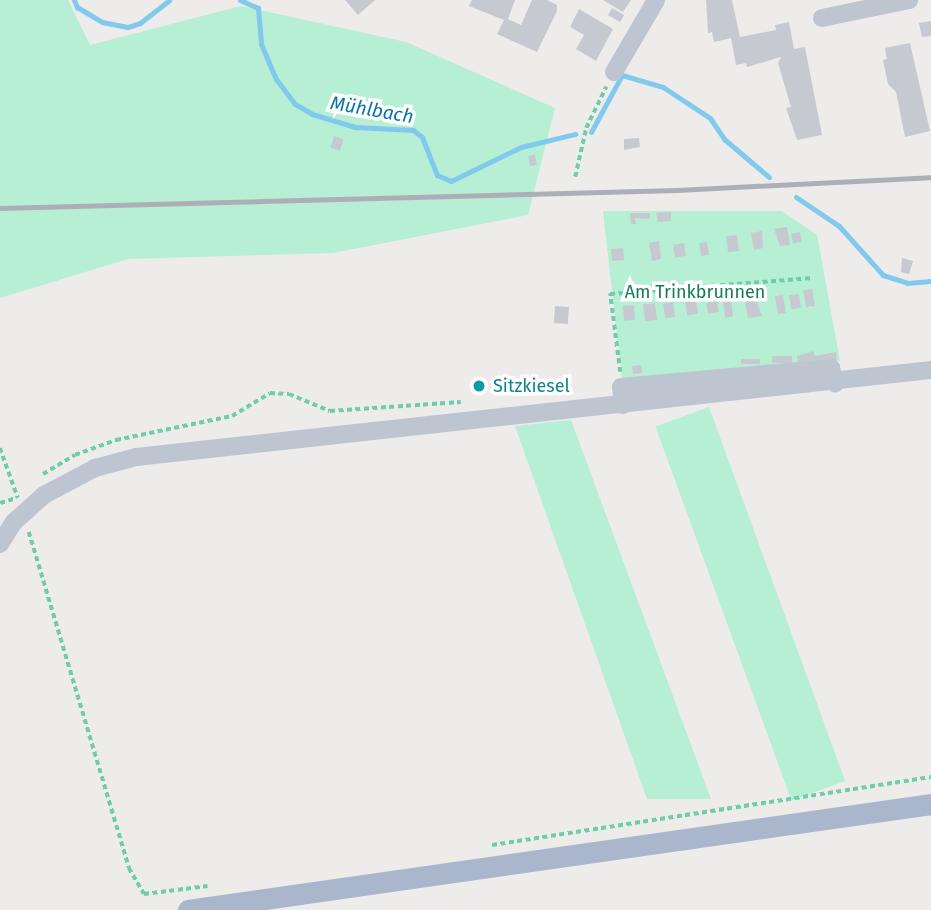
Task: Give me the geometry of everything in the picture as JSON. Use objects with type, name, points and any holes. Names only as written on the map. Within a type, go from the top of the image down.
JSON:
[{"type":"main road","points":[[188,910],[931,804]]},
{"type":"street","points":[[614,72],[656,0]]},
{"type":"street","points":[[822,18],[909,0]]},
{"type":"street","points":[[0,544],[21,505],[69,480],[136,457],[622,396],[833,376],[931,370]]},
{"type":"path","points":[[575,177],[592,110],[614,72]]},
{"type":"path","points":[[622,396],[610,294],[812,278]]},
{"type":"path","points":[[0,448],[21,505],[129,868],[144,894],[213,885]]},
{"type":"path","points":[[0,503],[21,505]]},
{"type":"path","points":[[482,847],[931,777]]},
{"type":"green space","points":[[0,0],[68,0],[90,45],[241,6],[406,42],[555,108],[528,215],[333,253],[128,259],[0,298]]},
{"type":"green space","name":"Am Trinkbrunnen","points":[[603,211],[782,211],[817,235],[840,361],[622,379]]},
{"type":"green space","points":[[709,407],[845,781],[792,800],[655,426]]},
{"type":"green space","points":[[571,420],[711,799],[647,799],[515,426]]},
{"type":"building","points":[[345,0],[375,0],[358,15]]},
{"type":"building","points":[[472,0],[515,0],[508,19],[521,25],[532,0],[547,0],[557,5],[557,11],[537,52],[497,34],[504,20],[469,6]]},
{"type":"building","points":[[603,0],[631,0],[623,12]]},
{"type":"building","points":[[706,0],[732,0],[740,37],[776,30],[775,25],[789,22],[794,49],[805,47],[822,135],[797,140],[786,108],[791,107],[778,63],[781,57],[747,67],[746,63],[736,65],[731,38],[714,42],[712,32],[708,33]]},
{"type":"building","points":[[612,8],[624,15],[620,22],[608,15]]},
{"type":"building","points":[[579,9],[613,29],[596,61],[576,49],[584,35],[570,27]]},
{"type":"building","points":[[931,21],[931,36],[922,37],[919,23]]},
{"type":"building","points":[[910,43],[930,131],[905,137],[896,92],[888,84],[883,60],[887,59],[885,48]]},
{"type":"building","points":[[334,136],[344,139],[340,150],[330,147]]},
{"type":"building","points":[[639,138],[640,147],[624,150],[624,139]]},
{"type":"building","points":[[535,155],[537,165],[530,166],[528,156]]},
{"type":"building","points":[[671,212],[671,221],[658,222],[656,213]]},
{"type":"building","points":[[630,213],[650,213],[650,219],[635,218],[636,224],[631,224]]},
{"type":"building","points":[[787,227],[790,245],[780,246],[774,229]]},
{"type":"building","points":[[762,231],[763,248],[754,250],[751,233]]},
{"type":"building","points":[[800,232],[802,242],[793,244],[791,234]]},
{"type":"building","points":[[737,235],[739,251],[728,252],[726,236]]},
{"type":"building","points":[[659,241],[661,259],[652,261],[649,243]]},
{"type":"building","points":[[707,242],[709,255],[701,256],[699,243]]},
{"type":"building","points":[[684,243],[686,256],[675,258],[673,245]]},
{"type":"building","points":[[623,248],[624,260],[612,261],[611,249]]},
{"type":"building","points":[[902,258],[913,261],[909,274],[901,272]]},
{"type":"building","points":[[812,289],[815,306],[806,307],[803,291]]},
{"type":"building","points":[[799,294],[801,308],[791,309],[789,295]]},
{"type":"building","points":[[783,295],[786,313],[778,314],[775,296]]},
{"type":"building","points":[[696,299],[698,314],[687,315],[685,301]]},
{"type":"building","points":[[731,300],[733,317],[725,318],[723,301]]},
{"type":"building","points":[[756,300],[762,316],[748,318],[745,301]]},
{"type":"building","points":[[717,301],[719,312],[708,314],[706,303]]},
{"type":"building","points":[[673,302],[675,317],[665,318],[663,303]]},
{"type":"building","points":[[655,303],[657,320],[645,321],[643,304]]},
{"type":"building","points":[[634,305],[635,320],[624,321],[623,306]]},
{"type":"building","points":[[555,306],[569,307],[568,324],[554,323]]},
{"type":"building","points":[[814,351],[814,356],[836,352],[837,360],[798,363],[797,356]]},
{"type":"building","points":[[772,356],[792,356],[792,363],[772,363]]},
{"type":"building","points":[[741,359],[760,359],[760,364],[741,364]]},
{"type":"building","points":[[641,365],[642,373],[633,374],[632,366]]},
{"type":"waterway","name":"Mühlbach","points":[[74,0],[77,7],[102,22],[128,27],[140,23],[169,0]]},
{"type":"waterway","name":"Mühlbach","points":[[240,0],[258,8],[261,44],[276,79],[295,104],[312,114],[355,127],[413,130],[422,137],[437,175],[451,181],[521,147],[575,134]]},
{"type":"waterway","name":"Mühlbach","points":[[591,132],[622,75],[663,87],[710,118],[724,139],[769,177]]},
{"type":"waterway","name":"Mühlbach","points":[[796,197],[839,226],[883,275],[907,283],[931,281]]},
{"type":"railway","points":[[0,208],[677,190],[931,177]]},
{"type":"place","name":"Sitzkiesel","points":[[479,386]]}]
